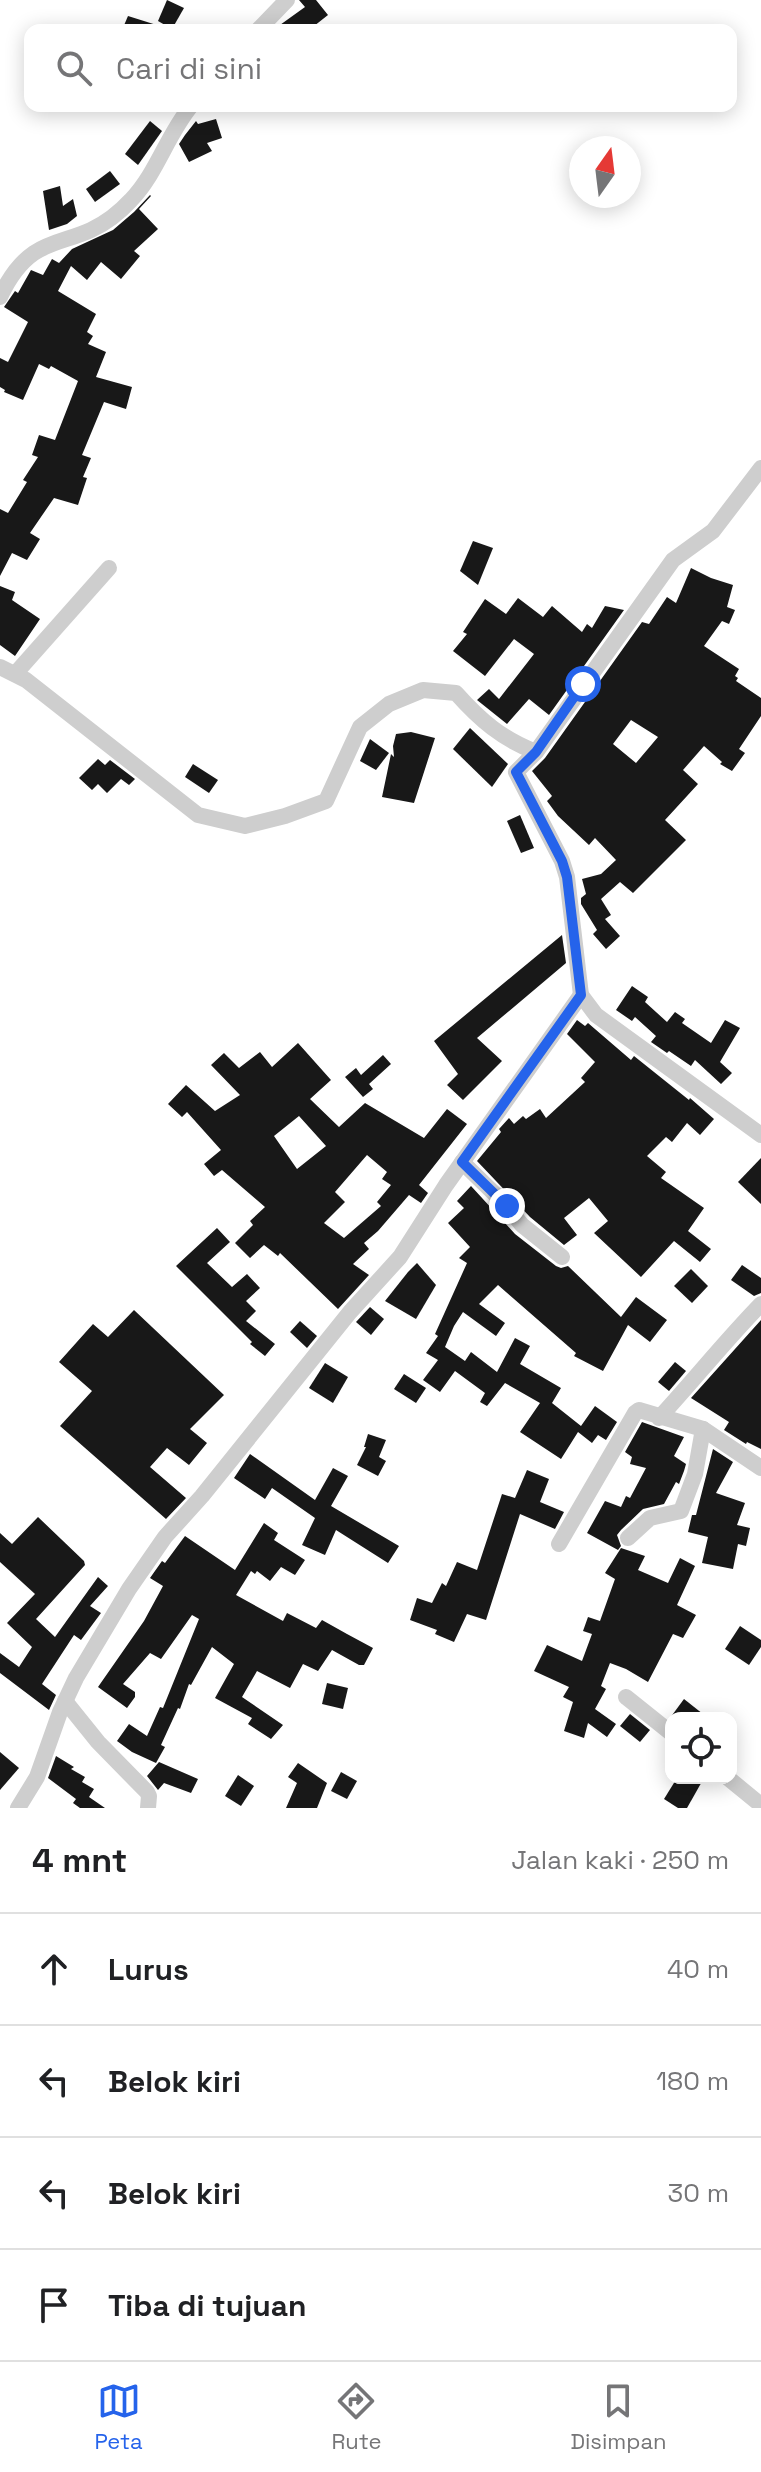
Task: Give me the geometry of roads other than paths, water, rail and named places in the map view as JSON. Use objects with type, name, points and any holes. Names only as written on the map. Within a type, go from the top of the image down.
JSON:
[{"type":"street","points":[[264,24],[287,0]]},
{"type":"street","points":[[0,297],[10,277],[31,255],[49,244],[89,231],[131,200],[153,173],[188,112]]},
{"type":"street","points":[[761,468],[713,531],[673,560],[536,752],[516,772],[562,861],[567,877],[581,995],[596,1015],[761,1135]]},
{"type":"street","points":[[109,568],[8,671],[198,815],[245,826],[326,801],[360,727],[389,704],[423,690],[456,693],[475,714],[510,742],[536,752]]},
{"type":"street","points":[[18,1808],[37,1777],[65,1701],[129,1589],[165,1537],[202,1496],[350,1312],[400,1257],[462,1162],[581,995]]},
{"type":"street","points":[[462,1162],[522,1225],[562,1257]]},
{"type":"street","points":[[659,1418],[761,1304]]},
{"type":"street","points":[[559,1544],[635,1413],[642,1409],[659,1418],[703,1429],[761,1468]]},
{"type":"street","points":[[628,1538],[650,1518],[681,1511],[695,1474],[703,1429]]},
{"type":"street","points":[[626,1697],[665,1728]]},
{"type":"street","points":[[65,1701],[98,1742],[147,1792],[148,1808]]},
{"type":"street","points":[[735,1784],[761,1805]]}]
